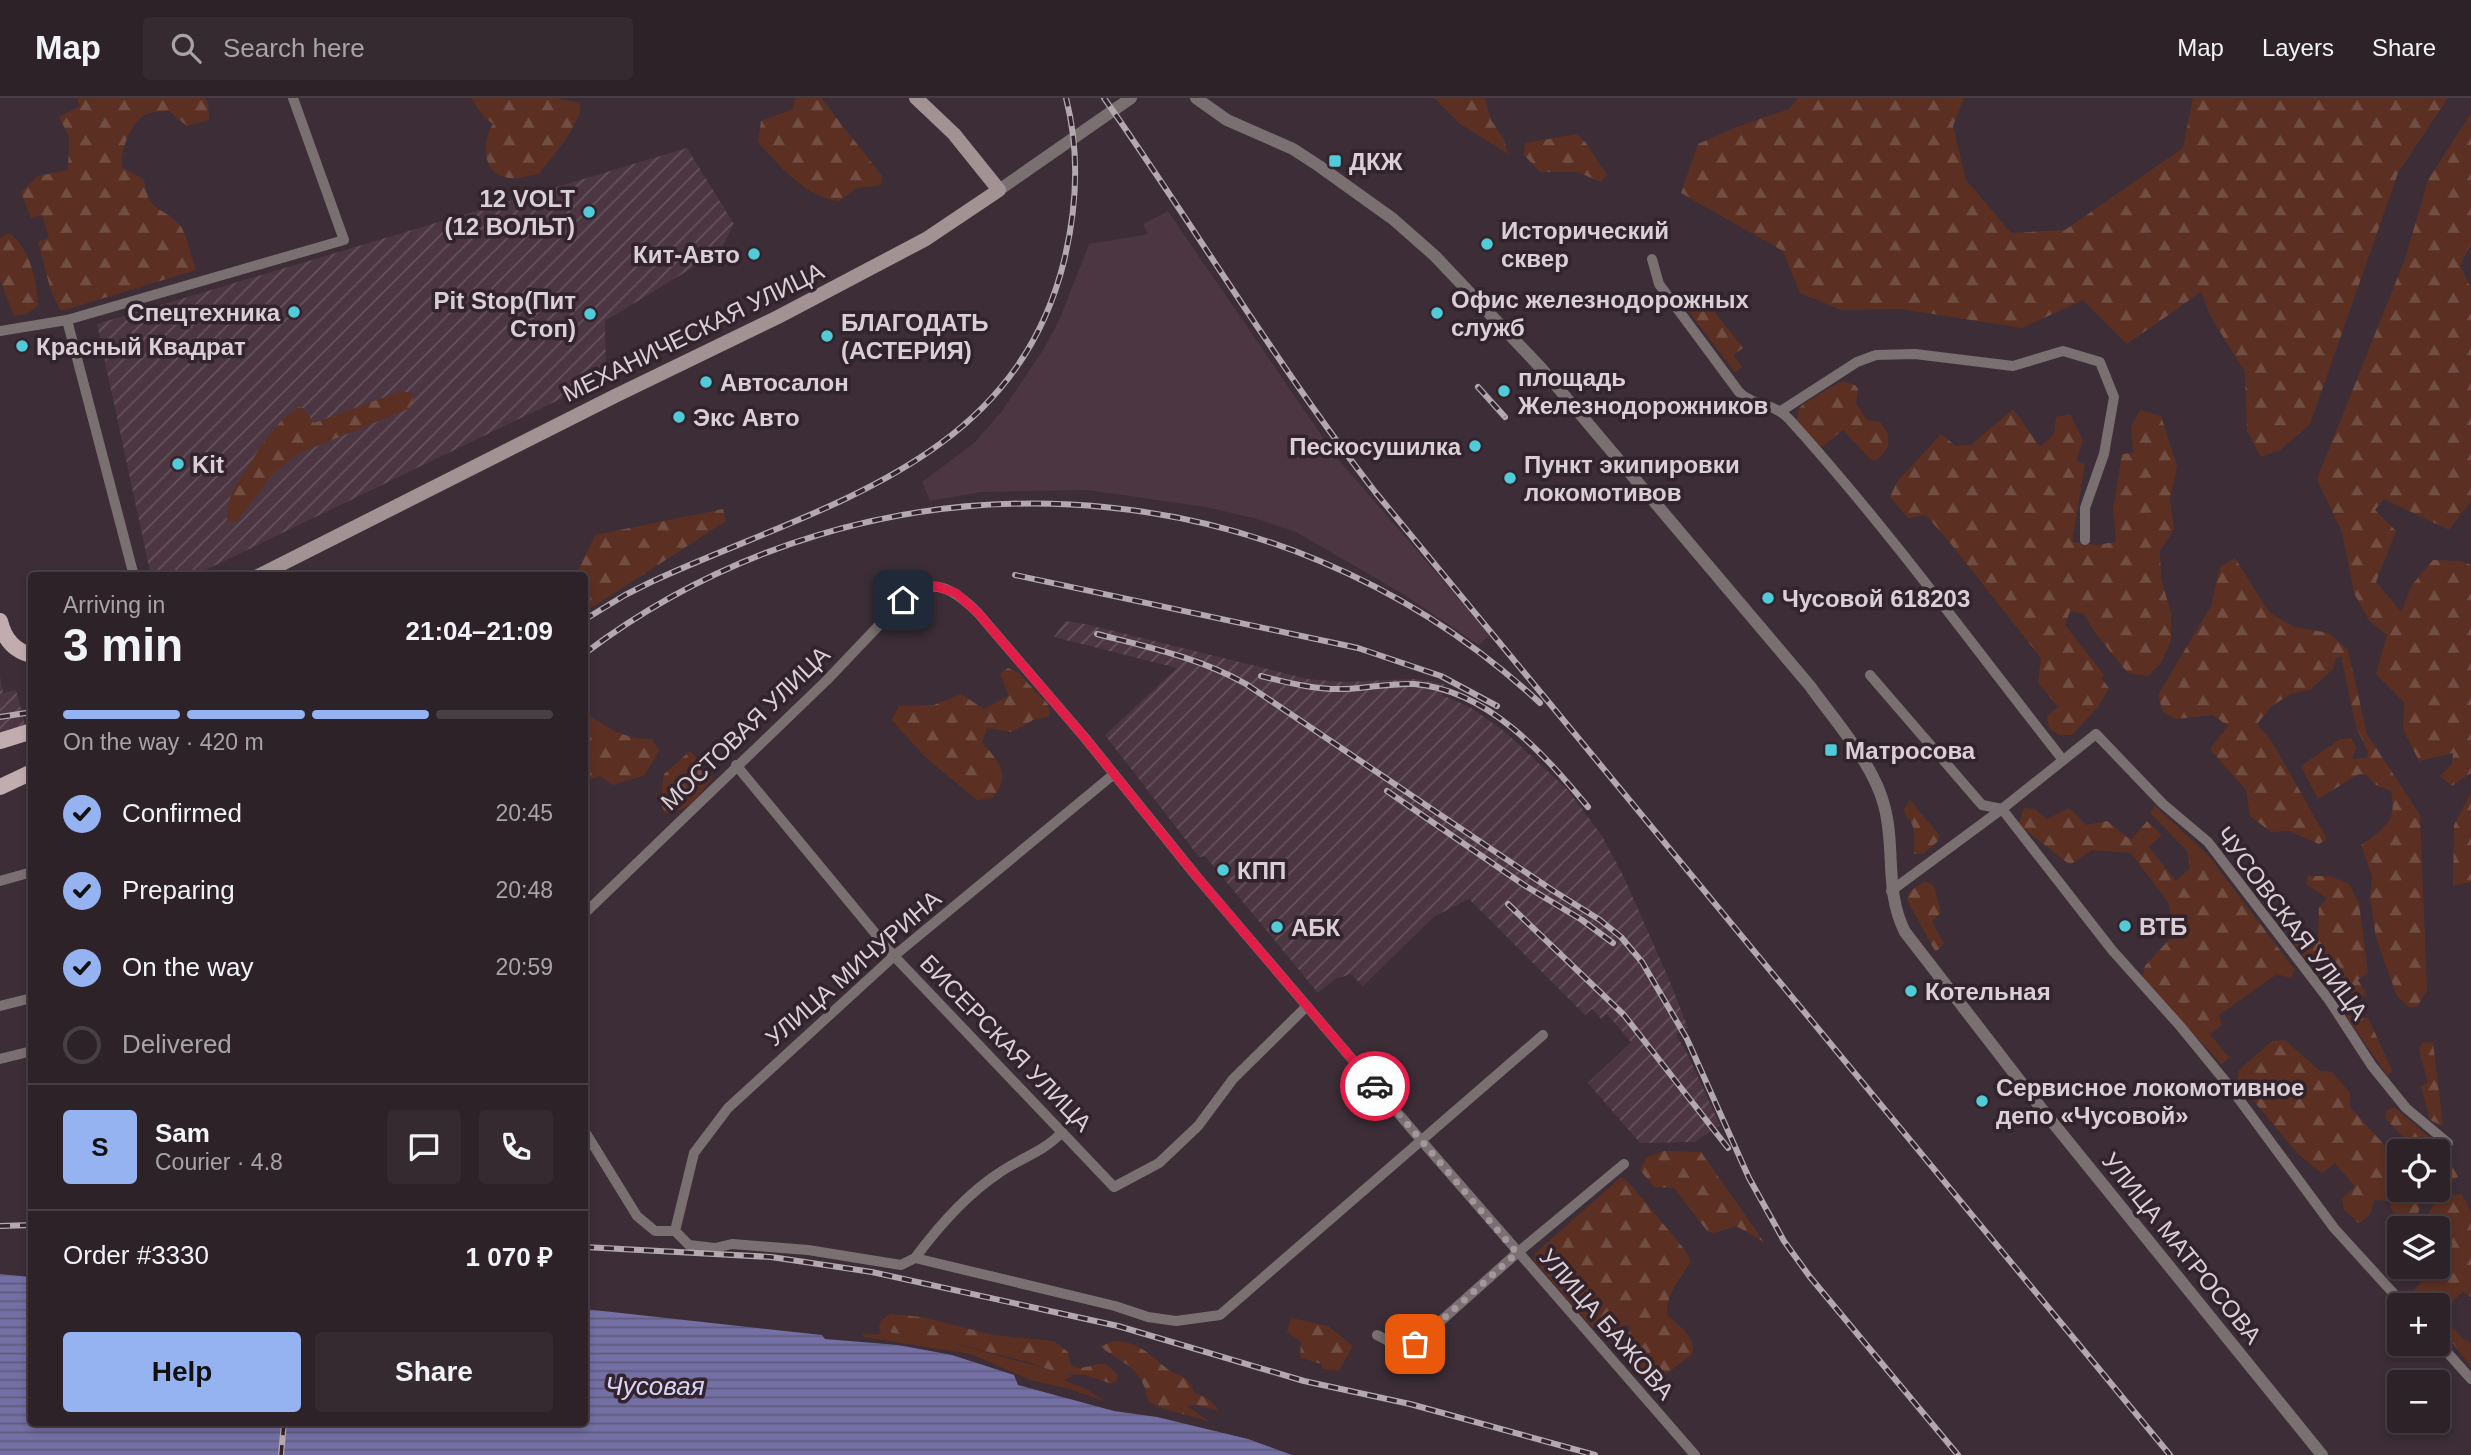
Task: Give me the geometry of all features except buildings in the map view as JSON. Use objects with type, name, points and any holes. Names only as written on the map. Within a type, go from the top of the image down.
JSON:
[{"type":"main road","points":[[916,98],[954,134],[999,190]]},
{"type":"main road","name":"МЕХАНИЧЕСКАЯ УЛИЦА","points":[[266,572],[615,396],[761,327],[926,239],[999,190]]},
{"type":"main road","points":[[0,621],[11,644],[28,654]]},
{"type":"main road","points":[[0,741],[28,732]]},
{"type":"main road","points":[[0,787],[28,774]]},
{"type":"street","points":[[0,331],[67,320],[344,240],[293,98]]},
{"type":"street","name":"МЕХАНИЧЕСКАЯ УЛИЦА","points":[[999,190],[1131,98]]},
{"type":"street","name":"УЛИЦА МАТРОСОВА","points":[[1196,98],[1227,120],[1304,156],[1393,219],[1435,256],[1542,369],[1810,686],[1874,779],[1884,804],[1888,827],[1891,891],[1900,923],[1930,966],[2041,1108],[2322,1455]]},
{"type":"street","points":[[1652,259],[1659,284],[1739,391],[1752,402],[1781,411],[1852,492],[2063,760],[1891,891]]},
{"type":"street","points":[[67,320],[133,572]]},
{"type":"street","points":[[1781,411],[1857,362],[1876,355],[1915,354],[2013,366],[2063,351],[2099,362],[2114,397],[2104,454],[2085,508],[2085,540]]},
{"type":"street","name":"МОСТОВАЯ УЛИЦА","points":[[588,910],[827,680],[906,597],[923,588],[940,587]]},
{"type":"street","name":"УЛИЦА БАЖОВА","points":[[940,587],[960,596],[978,613],[1197,877],[1517,1253],[1695,1455]]},
{"type":"street","points":[[1870,675],[1982,806],[2002,809],[2112,950],[2230,1087],[2318,1209],[2392,1293]]},
{"type":"street","name":"ЧУСОВСКАЯ УЛИЦА","points":[[2063,760],[2096,734],[2163,804],[2208,842],[2329,1000],[2372,1066],[2406,1108],[2443,1139]]},
{"type":"street","name":"БИСЕРСКАЯ УЛИЦА","points":[[736,765],[894,956],[1114,1186],[1159,1163],[1198,1126],[1233,1079],[1307,1006]]},
{"type":"street","name":"УЛИЦА МИЧУРИНА","points":[[675,1231],[694,1153],[728,1108],[894,956],[1114,774]]},
{"type":"street","points":[[0,881],[28,873]]},
{"type":"street","points":[[0,1006],[28,999]]},
{"type":"street","points":[[915,1258],[1115,1306],[1148,1317],[1176,1321],[1220,1315],[1542,1035]]},
{"type":"street","points":[[0,1059],[28,1052]]},
{"type":"street","points":[[588,1136],[638,1216],[655,1231],[675,1231],[689,1245],[715,1248],[732,1244],[808,1250],[901,1265],[915,1258],[949,1216],[988,1181],[1009,1166],[1050,1146],[1062,1132]]},
{"type":"street","points":[[1377,1335],[1399,1347],[1415,1344],[1517,1253],[1624,1164]]},
{"type":"street","points":[[2450,1355],[2471,1379]]},
{"type":"shaded area","points":[[687,148],[734,224],[720,251],[605,321],[606,377],[201,572],[150,572],[97,324]]},
{"type":"shaded area","points":[[1168,211],[1337,458],[1490,635],[1479,645],[1403,594],[1296,532],[1254,518],[1205,507],[1088,490],[982,492],[930,501],[922,482],[974,443],[1002,411],[1045,347],[1060,318],[1089,244],[1148,234],[1143,224]]},
{"type":"shaded area","points":[[1065,621],[1308,679],[1343,682],[1415,679],[1444,684],[1442,695],[1470,707],[1504,731],[1568,790],[1602,836],[1622,873],[1668,977],[1688,1028],[1676,1035],[1720,1125],[1695,1142],[1640,1143],[1588,1083],[1631,1042],[1607,1014],[1601,1019],[1592,1009],[1585,1015],[1469,899],[1435,916],[1363,986],[1351,974],[1335,979],[1318,993],[1205,856],[1199,857],[1105,735],[1177,668],[1054,637]]},
{"type":"shaded area","points":[[0,676],[3,693],[16,690],[26,728],[0,735]]},
{"type":"green space","points":[[77,98],[205,98],[209,120],[187,126],[169,111],[147,114],[131,130],[122,161],[122,168],[144,179],[148,198],[152,203],[182,228],[196,270],[61,311],[51,291],[38,242],[49,238],[42,215],[31,218],[21,192],[38,176],[68,170],[69,136],[59,117],[80,106]]},
{"type":"green space","points":[[471,98],[556,98],[580,103],[580,111],[566,139],[539,174],[511,178],[501,176],[489,165],[486,149],[493,124],[483,116]]},
{"type":"green space","points":[[795,98],[821,98],[882,176],[881,185],[857,188],[839,201],[804,187],[784,170],[758,142],[761,121],[793,109]]},
{"type":"green space","points":[[1434,98],[1485,98],[1491,120],[1504,139],[1508,154],[1459,123]]},
{"type":"green space","points":[[1798,98],[1964,98],[1953,126],[1966,180],[2011,233],[2065,230],[2183,148],[2193,98],[2448,98],[2398,173],[2310,424],[2280,450],[2261,457],[2247,431],[2245,372],[2211,317],[2201,292],[2127,344],[2083,300],[2022,328],[1901,309],[1841,310],[1800,293],[1783,251],[1681,193],[1698,144],[1789,109]]},
{"type":"green space","points":[[2471,113],[2471,243],[2460,266],[2471,288],[2471,501],[2449,530],[2384,499],[2375,510],[2396,531],[2376,582],[2401,612],[2412,585],[2433,560],[2461,561],[2471,565],[2471,773],[2452,786],[2440,776],[2452,764],[2453,753],[2419,761],[2403,729],[2404,702],[2376,674],[2387,635],[2370,622],[2354,593],[2342,532],[2317,479],[2405,259],[2428,180]]},
{"type":"green space","points":[[1577,134],[1607,175],[1600,182],[1578,172],[1540,172],[1524,155],[1525,143]]},
{"type":"green space","points":[[10,233],[28,257],[36,285],[38,306],[27,314],[14,316],[0,280],[0,238]]},
{"type":"green space","points":[[1692,293],[1702,296],[1743,348],[1733,355],[1742,367],[1735,372],[1682,303],[1686,296]]},
{"type":"green space","points":[[1845,382],[1858,389],[1856,403],[1867,420],[1880,422],[1887,432],[1889,442],[1876,460],[1870,459],[1843,430],[1820,448],[1797,421],[1798,410],[1802,405],[1838,383]]},
{"type":"green space","points":[[401,391],[411,393],[413,400],[408,409],[295,455],[272,475],[236,522],[227,521],[231,494],[263,443],[281,421],[298,407],[303,408],[314,423]]},
{"type":"green space","points":[[2013,409],[2040,447],[2054,434],[2056,417],[2070,414],[2083,441],[2076,461],[2085,464],[2072,542],[2096,545],[2116,542],[2113,509],[2122,454],[2133,453],[2131,427],[2140,410],[2161,416],[2177,466],[2170,499],[2174,529],[2160,551],[2161,579],[2171,613],[2171,641],[2161,663],[2148,676],[2128,673],[2096,634],[2084,614],[2070,611],[2065,625],[2104,675],[2101,678],[2109,688],[2098,707],[2072,735],[2059,735],[2049,728],[2047,716],[2058,707],[2038,682],[2041,658],[1926,515],[1908,518],[1890,497],[1897,482],[1941,434],[1956,446],[1971,445]]},
{"type":"green space","points":[[723,509],[726,521],[588,610],[588,572],[580,572],[579,569],[595,535]]},
{"type":"green space","points":[[2235,558],[2269,612],[2294,627],[2329,633],[2348,650],[2367,734],[2420,815],[2427,990],[2418,1006],[2410,1008],[2397,996],[2376,938],[2370,898],[2372,876],[2361,845],[2387,824],[2392,810],[2391,791],[2374,784],[2367,775],[2359,774],[2318,799],[2301,766],[2340,739],[2351,738],[2356,748],[2352,759],[2367,758],[2368,752],[2356,727],[2341,656],[2336,658],[2333,669],[2310,690],[2292,693],[2272,706],[2257,724],[2271,740],[2327,839],[2319,844],[2289,831],[2271,832],[2250,816],[2246,790],[2210,749],[2228,726],[2213,715],[2176,719],[2163,712],[2158,695],[2211,606],[2220,567]]},
{"type":"green space","points":[[1008,668],[1017,672],[1048,704],[1050,716],[1033,720],[1012,732],[987,728],[982,743],[994,756],[1002,776],[993,798],[977,800],[925,757],[892,720],[899,706],[934,705],[961,694],[984,709],[1009,696],[1000,674]]},
{"type":"green space","points":[[588,715],[624,735],[652,739],[659,751],[645,775],[613,785],[600,776],[588,780]]},
{"type":"green space","points":[[690,751],[713,777],[698,797],[688,805],[665,813],[660,801],[664,774]]},
{"type":"green space","points":[[2471,792],[2471,882],[2453,886],[2454,825]]},
{"type":"green space","points":[[1910,800],[1939,835],[1938,841],[1923,854],[1914,854],[1913,828],[1904,809]]},
{"type":"green space","points":[[2155,806],[2208,855],[2295,970],[2291,978],[2277,974],[2219,1015],[2222,1025],[2210,1034],[2229,1058],[2221,1064],[2142,978],[2145,966],[2175,933],[2168,902],[2131,853],[2092,850],[2070,865],[2018,824],[2024,808],[2035,809],[2047,819],[2069,808],[2086,825],[2107,821],[2131,840],[2147,821],[2162,835],[2149,847],[2176,881],[2190,868],[2187,851],[2150,813]]},
{"type":"green space","points":[[2308,876],[2330,876],[2349,884],[2359,904],[2368,973],[2358,980],[2368,997],[2328,986],[2291,941],[2293,937],[2304,946],[2318,943],[2319,908],[2327,898],[2306,884]]},
{"type":"green space","points":[[1925,881],[1934,886],[1941,913],[1933,920],[1944,943],[1935,951],[1907,900],[1909,892]]},
{"type":"green space","points":[[2345,1015],[2368,1018],[2392,1070],[2388,1076]]},
{"type":"green space","points":[[2285,1040],[2320,1071],[2332,1072],[2350,1093],[2350,1107],[2387,1148],[2387,1201],[2374,1200],[2370,1215],[2359,1223],[2344,1210],[2342,1198],[2355,1187],[2335,1163],[2322,1173],[2298,1154],[2237,1081],[2239,1070],[2272,1041]]},
{"type":"green space","points":[[2433,1042],[2443,1126],[2430,1120],[2421,1086],[2428,1083],[2419,1050],[2422,1043]]},
{"type":"green space","points":[[2394,1107],[2431,1139],[2405,1139],[2385,1118],[2387,1111]]},
{"type":"green space","points":[[1664,1151],[1701,1152],[1764,1242],[1736,1226],[1714,1233],[1708,1232],[1674,1188],[1654,1187],[1640,1170],[1647,1157]]},
{"type":"green space","points":[[2450,1162],[2458,1177],[2450,1182]]},
{"type":"green space","points":[[1620,1178],[1629,1183],[1685,1250],[1691,1262],[1671,1294],[1667,1315],[1689,1337],[1692,1354],[1651,1386],[1645,1383],[1621,1350],[1630,1330],[1629,1325],[1624,1325],[1611,1334],[1590,1325],[1534,1260],[1540,1249]]},
{"type":"green space","points":[[2462,1194],[2471,1213],[2471,1297],[2463,1292],[2450,1303],[2450,1293],[2412,1293],[2424,1279],[2450,1279],[2450,1216],[2427,1216],[2435,1202],[2450,1202],[2450,1196]]},
{"type":"green space","points":[[2389,1202],[2416,1202],[2420,1207],[2417,1216],[2394,1216]]},
{"type":"green space","points":[[890,1314],[922,1317],[994,1335],[1054,1341],[1068,1352],[1071,1365],[1078,1368],[1107,1365],[1117,1374],[1117,1380],[1112,1384],[1085,1375],[1062,1374],[1028,1362],[937,1339],[892,1333],[883,1327],[881,1321]]},
{"type":"green space","points":[[1291,1318],[1328,1326],[1353,1346],[1339,1371],[1323,1369],[1321,1364],[1300,1357],[1301,1342],[1287,1332]]},
{"type":"green space","points":[[881,1321],[883,1327],[892,1333],[937,1339],[1074,1376],[1064,1380],[1107,1402],[1030,1380],[971,1354],[864,1337],[862,1333],[877,1335],[881,1332]]},
{"type":"green space","points":[[2450,1324],[2463,1339],[2471,1343],[2471,1366],[2450,1340]]},
{"type":"green space","points":[[1115,1341],[1137,1346],[1148,1353],[1170,1371],[1185,1378],[1194,1392],[1210,1400],[1219,1411],[1197,1405],[1187,1406],[1209,1422],[1148,1401],[1137,1373],[1100,1346]]},
{"type":"water","name":"Чусовая","points":[[0,1274],[28,1277],[28,1426],[588,1426],[588,1309],[822,1335],[825,1339],[898,1345],[952,1355],[1014,1375],[1018,1385],[1114,1411],[1157,1417],[1248,1439],[1292,1455],[0,1455]]},
{"type":"railway","points":[[588,618],[651,582],[842,501],[901,470],[955,432],[1001,387],[1038,330],[1064,261],[1072,220],[1075,180],[1073,139],[1066,98]]},
{"type":"railway","points":[[1104,98],[1305,397],[1376,493],[2170,1455]]},
{"type":"railway","points":[[1478,387],[1505,417]]},
{"type":"railway","points":[[588,651],[697,583],[818,535],[943,509],[1071,504],[1197,522],[1320,561],[1435,621],[1540,703]]},
{"type":"railway","points":[[1015,575],[1358,648],[1441,676],[1497,706]]},
{"type":"railway","points":[[1097,634],[1192,660],[1246,684],[1600,920],[1621,937],[1642,962],[1687,1039],[1749,1178],[1784,1241],[1810,1277],[1958,1455]]},
{"type":"railway","points":[[1261,676],[1303,686],[1334,689],[1414,684],[1441,689],[1466,698],[1490,712],[1533,746],[1588,807]]},
{"type":"railway","points":[[0,717],[28,713]]},
{"type":"railway","points":[[1387,791],[1613,943]]},
{"type":"railway","points":[[1508,904],[1624,1015],[1728,1148]]},
{"type":"railway","points":[[0,1226],[28,1225]]},
{"type":"railway","points":[[588,1247],[771,1257],[872,1272],[1118,1326],[1304,1381],[1410,1404],[1595,1455]]},
{"type":"railway","points":[[281,1455],[284,1426]]},
{"type":"way so far","points":[[1375,1086],[1517,1253],[1415,1344]]},
{"type":"place","name":"ДКЖ","points":[[1335,161]]},
{"type":"place","name":"12 VOLT (12 ВОЛЬТ)","points":[[589,212]]},
{"type":"place","name":"Исторический сквер","points":[[1487,244]]},
{"type":"place","name":"Кит-Авто","points":[[754,254]]},
{"type":"place","name":"Спецтехника","points":[[294,312]]},
{"type":"place","name":"Офис железнодорожных служб","points":[[1437,313]]},
{"type":"place","name":"Pit Stop(Пит Стоп)","points":[[590,314]]},
{"type":"place","name":"БЛАГОДАТЬ (АСТЕРИЯ)","points":[[827,336]]},
{"type":"place","name":"Красный Квадрат","points":[[22,346]]},
{"type":"place","name":"Автосалон","points":[[706,382]]},
{"type":"place","name":"площадь Железнодорожников","points":[[1504,391]]},
{"type":"place","name":"Экс Авто","points":[[679,417]]},
{"type":"place","name":"Пескосушилка","points":[[1475,446]]},
{"type":"place","name":"Kit","points":[[178,464]]},
{"type":"place","name":"Пункт экипировки локомотивов","points":[[1510,478]]},
{"type":"place","name":"Чусовой 618203","points":[[1768,598]]},
{"type":"place","name":"Матросова","points":[[1831,750]]},
{"type":"place","name":"КПП","points":[[1223,870]]},
{"type":"place","name":"ВТБ","points":[[2125,926]]},
{"type":"place","name":"АБК","points":[[1277,927]]},
{"type":"place","name":"Котельная","points":[[1911,991]]},
{"type":"place","name":"Сервисное локомотивное депо «Чусовой»","points":[[1982,1101]]},
{"type":"route","points":[[903,600],[920,589],[936,586],[956,593],[978,613],[1375,1086]]}]
